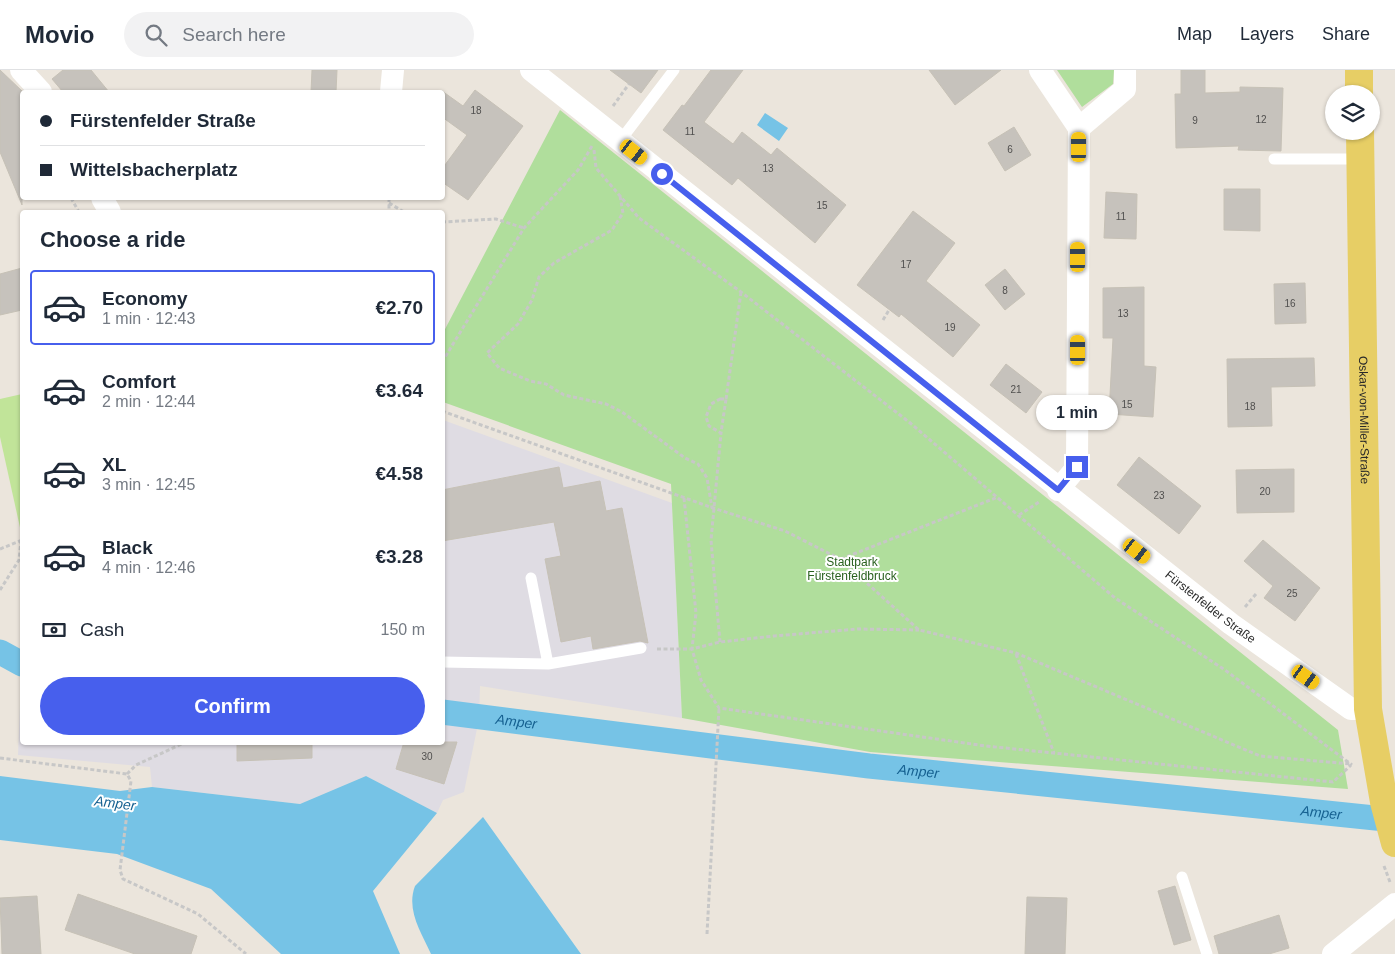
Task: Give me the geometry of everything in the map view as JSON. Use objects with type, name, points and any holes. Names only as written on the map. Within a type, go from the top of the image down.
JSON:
[{"type":"main road","points":[[1359,70],[1359,85]]},
{"type":"main road","name":"Oskar-von-Miller-Straße","points":[[1360,140],[1368,709]]},
{"type":"main road","points":[[1368,709],[1384,802],[1388,851]]},
{"type":"street","points":[[21,70],[39,90]]},
{"type":"street","points":[[391,90],[392,70]]},
{"type":"street","name":"Fürstenfelder Straße","points":[[531,70],[1058,490],[1231,624],[1351,709],[1368,709]]},
{"type":"street","points":[[1040,70],[1079,128],[1077,467],[1058,490]]},
{"type":"street","points":[[1079,128],[1124,89],[1125,70]]},
{"type":"street","points":[[1333,954],[1393,894]]},
{"type":"lane","points":[[620,142],[674,70]]},
{"type":"lane","points":[[1274,159],[1360,158]]},
{"type":"lane","points":[[531,578],[548,664]]},
{"type":"lane","points":[[445,662],[548,664],[642,648]]},
{"type":"lane","points":[[1182,877],[1208,954]]},
{"type":"path","points":[[445,357],[524,228],[578,170],[594,144],[596,168],[639,218],[741,292],[909,422],[1115,598],[1225,670],[1352,764]]},
{"type":"path","points":[[619,193],[623,213],[612,230],[554,263],[539,277],[532,300],[518,324],[487,353],[500,368],[522,378],[546,384],[564,395],[606,404],[622,412],[677,453],[698,464],[707,478],[712,508]]},
{"type":"path","points":[[389,202],[389,210]]},
{"type":"path","points":[[389,202],[401,210]]},
{"type":"path","points":[[445,222],[496,220],[524,228]]},
{"type":"path","points":[[720,642],[711,540],[712,508],[741,292]]},
{"type":"path","points":[[721,433],[709,426],[706,417],[711,404],[726,399]]},
{"type":"path","points":[[445,413],[712,508],[785,531],[840,559],[919,630]]},
{"type":"path","points":[[840,559],[998,497]]},
{"type":"path","points":[[684,498],[696,612],[692,649],[701,680],[719,708],[707,934]]},
{"type":"path","points":[[0,549],[20,541]]},
{"type":"path","points":[[0,590],[20,560]]},
{"type":"path","points":[[642,648],[692,649],[720,642],[858,629],[919,630],[1016,653],[1260,756],[1352,764]]},
{"type":"path","points":[[1016,653],[1054,753]]},
{"type":"path","points":[[719,708],[986,746],[1333,782],[1352,764]]},
{"type":"path","points":[[127,774],[136,765],[179,745]]},
{"type":"path","points":[[0,758],[127,774]]},
{"type":"path","points":[[127,774],[131,782],[120,870],[123,879],[198,914],[246,954]]},
{"type":"path","points":[[1388,851],[1393,894]]},
{"type":"shaded area","points":[[445,421],[672,503],[682,718],[480,686],[479,719],[464,792],[443,800],[437,813],[366,776],[300,804],[152,787],[150,767],[18,755],[20,704],[20,745],[445,745]]},
{"type":"green space","points":[[1057,70],[1114,70],[1113,84],[1082,107]]},
{"type":"green space","name":"Stadtpark Fürstenfeldbruck","points":[[560,110],[1338,730],[1348,789],[870,752],[682,718],[671,484],[445,403],[445,329]]},
{"type":"green space","points":[[20,394],[20,527],[0,437],[0,399]]},
{"type":"water","points":[[765,113],[788,128],[779,141],[757,125]]},
{"type":"water","points":[[0,776],[120,791],[152,787],[300,804],[366,776],[437,813],[373,891],[400,954],[281,954],[211,889],[117,854],[0,840]]},
{"type":"water","points":[[483,817],[581,954],[431,954],[413,912],[412,904],[415,886]]},
{"type":"building","points":[[0,70],[21,90],[20,200],[22,200],[22,205],[0,152]]},
{"type":"building","points":[[63,70],[91,70],[107,90],[61,90],[52,79]]},
{"type":"building","points":[[312,70],[337,70],[336,90],[311,90]]},
{"type":"building","points":[[610,70],[658,70],[641,93]]},
{"type":"building","points":[[711,70],[743,70],[704,122],[733,144],[742,132],[771,155],[777,148],[846,205],[815,243],[738,178],[732,185],[663,130]]},
{"type":"building","points":[[929,70],[1001,70],[955,105]]},
{"type":"building","points":[[1181,70],[1205,70],[1205,93],[1240,92],[1240,87],[1283,88],[1281,151],[1238,150],[1239,146],[1176,148],[1175,94],[1181,94]]},
{"type":"building","points":[[475,90],[523,126],[468,200],[445,184],[445,165],[467,135],[445,119],[445,93],[463,106]]},
{"type":"building","points":[[1014,127],[1031,155],[1005,171],[988,143]]},
{"type":"building","points":[[1224,189],[1260,189],[1260,231],[1224,230]]},
{"type":"building","points":[[1106,192],[1137,194],[1136,239],[1104,238]]},
{"type":"building","points":[[913,211],[955,243],[926,281],[980,325],[953,357],[901,314],[899,317],[857,285]]},
{"type":"building","points":[[20,269],[20,310],[0,315],[0,274]]},
{"type":"building","points":[[1005,269],[1025,294],[1005,310],[985,285]]},
{"type":"building","points":[[1305,283],[1306,323],[1275,324],[1274,284]]},
{"type":"building","points":[[1144,287],[1144,366],[1156,367],[1153,417],[1109,414],[1113,338],[1103,338],[1103,288]]},
{"type":"building","points":[[1314,358],[1315,386],[1271,387],[1272,426],[1228,427],[1227,359]]},
{"type":"building","points":[[1006,364],[1042,392],[1026,413],[990,385]]},
{"type":"building","points":[[1139,457],[1201,506],[1179,534],[1117,485]]},
{"type":"building","points":[[559,467],[563,488],[600,481],[606,511],[622,508],[648,643],[640,641],[593,649],[591,636],[561,642],[545,559],[561,556],[554,522],[445,540],[445,489]]},
{"type":"building","points":[[1294,469],[1294,512],[1237,513],[1236,470]]},
{"type":"building","points":[[1263,540],[1320,588],[1295,621],[1264,598],[1273,586],[1244,561]]},
{"type":"building","points":[[445,742],[457,742],[444,784],[396,769],[403,745],[445,745]]},
{"type":"building","points":[[237,745],[312,745],[312,758],[237,761]]},
{"type":"building","points":[[1175,886],[1191,940],[1174,945],[1158,891]]},
{"type":"building","points":[[78,894],[197,936],[191,954],[135,954],[65,930]]},
{"type":"building","points":[[37,896],[41,954],[2,954],[0,898]]},
{"type":"building","points":[[1027,897],[1067,898],[1065,954],[1025,954]]},
{"type":"building","points":[[1279,915],[1289,948],[1269,954],[1219,954],[1214,936]]},
{"type":"waterway","name":"Amper","points":[[0,652],[20,663]]},
{"type":"waterway","name":"Amper","points":[[445,712],[869,766],[1395,820]]},
{"type":"route","points":[[662,174],[1058,490],[1077,467]]}]
